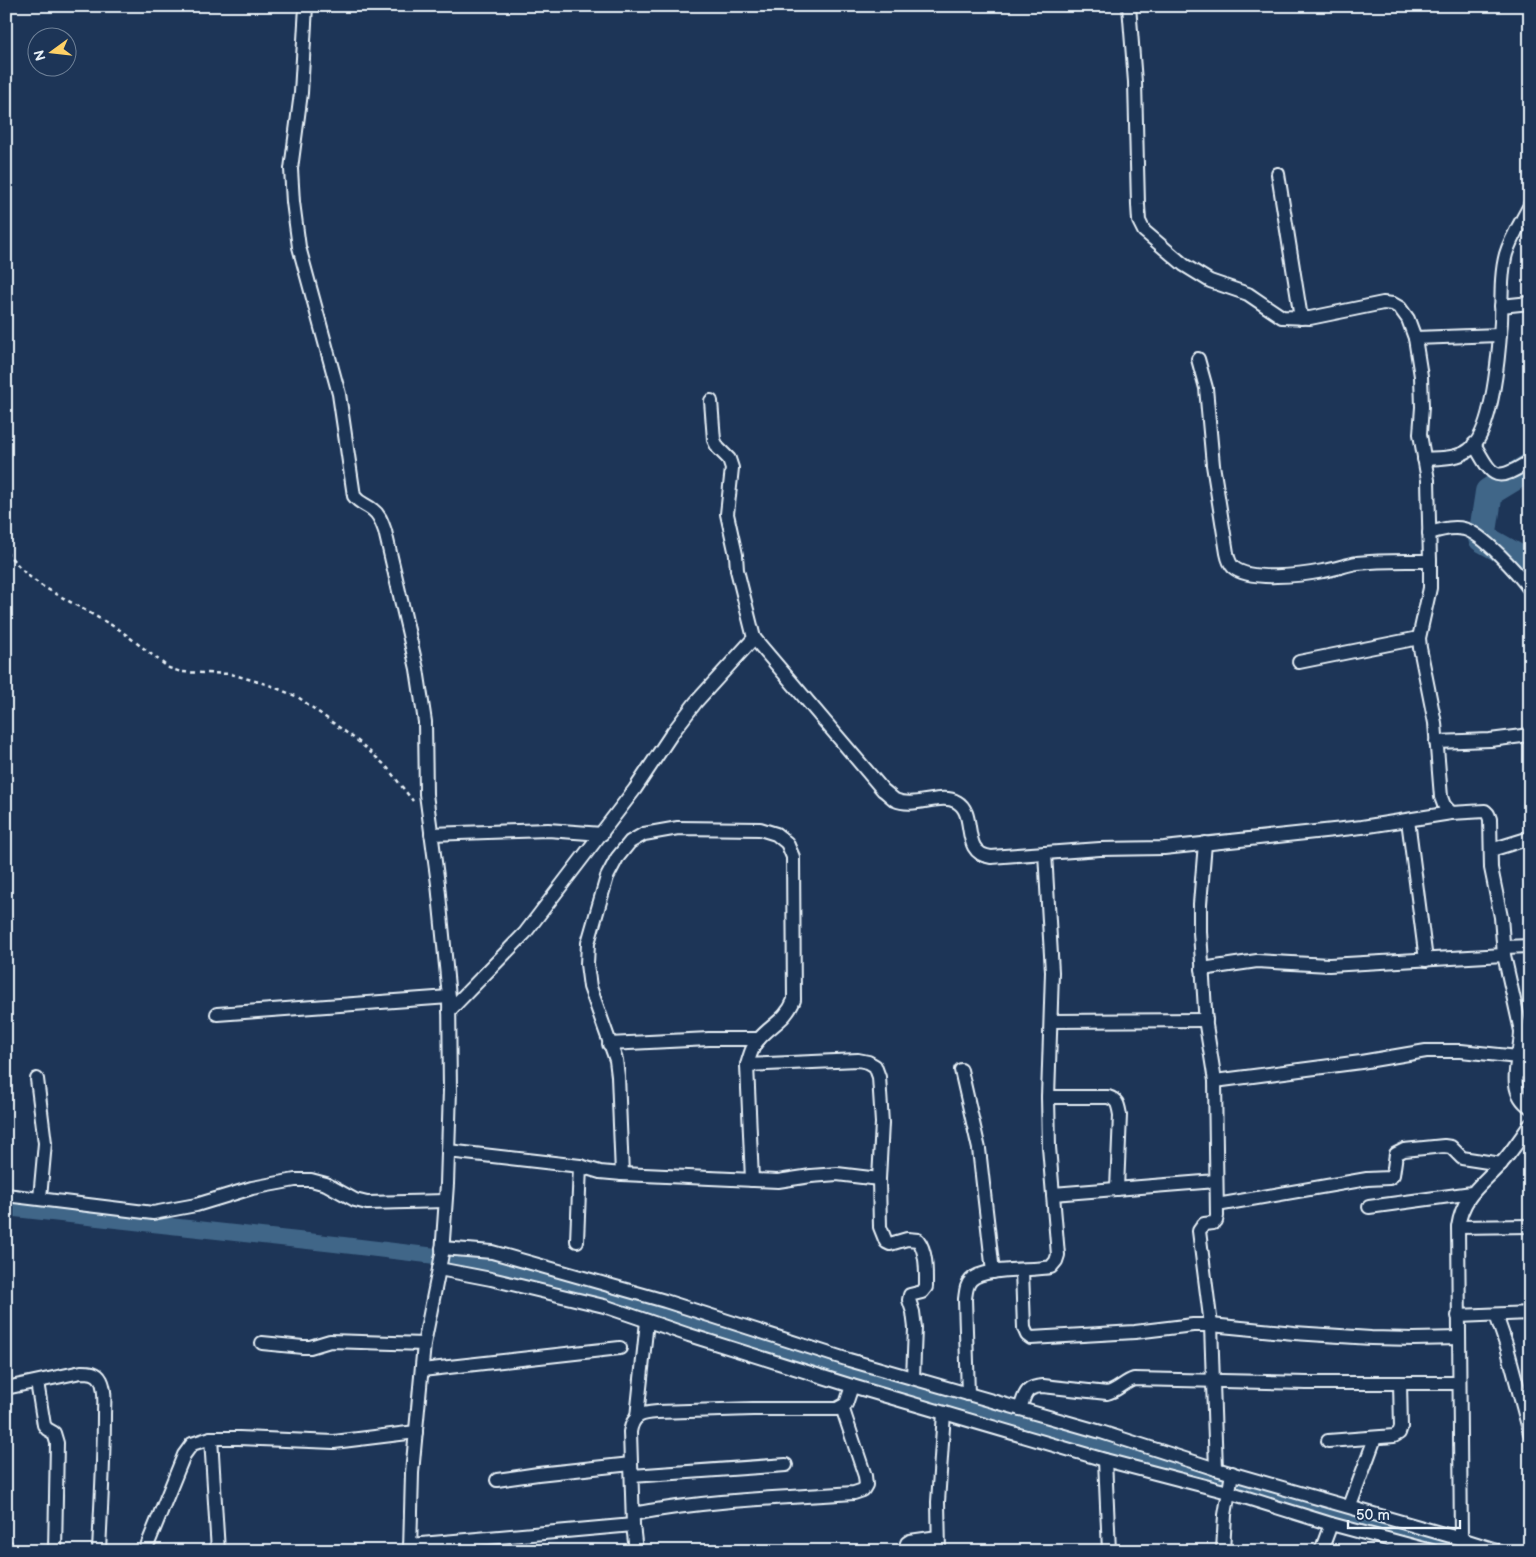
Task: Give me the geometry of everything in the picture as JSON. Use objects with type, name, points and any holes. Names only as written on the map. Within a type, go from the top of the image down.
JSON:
[{"type":"street","points":[[306,6],[301,93],[292,169],[293,202],[299,248],[338,394],[354,496],[359,502],[372,509],[378,515],[385,531],[417,668],[425,722],[426,794],[438,884],[449,996],[450,1090],[441,1258],[424,1344],[412,1473],[410,1548],[488,1544],[633,1520],[670,1507],[713,1502],[854,1493],[863,1490],[866,1484],[865,1476],[842,1407]]},
{"type":"street","points":[[1128,6],[1136,82],[1138,205],[1140,222],[1144,231],[1184,265],[1210,281],[1248,294],[1282,317],[1310,318],[1383,303],[1393,304],[1400,308],[1408,319],[1415,338],[1421,376],[1422,407],[1420,434],[1429,497],[1430,561],[1428,602],[1419,638],[1435,723],[1442,796],[1444,805],[1451,813]]},
{"type":"street","points":[[1278,174],[1301,318]]},
{"type":"street","points":[[1424,459],[1454,456],[1469,450],[1480,438],[1493,394],[1500,335],[1503,271],[1506,254],[1530,205]]},
{"type":"street","points":[[1502,306],[1530,303]]},
{"type":"street","points":[[1415,338],[1500,335]]},
{"type":"street","points":[[1198,359],[1206,388],[1213,465],[1227,553],[1229,561],[1234,568],[1244,573],[1259,576],[1304,574],[1356,563],[1430,561]]},
{"type":"street","points":[[711,401],[714,440],[718,448],[729,459],[732,468],[727,514],[736,555],[737,570],[754,638],[883,790],[894,799],[904,803],[946,799],[956,801],[963,807],[972,842],[977,852],[983,856],[1100,849],[1164,848],[1362,827],[1451,813],[1485,811],[1490,820],[1491,868],[1501,918],[1504,951],[1525,1031],[1518,1057],[1516,1072],[1517,1090],[1524,1103],[1530,1107]]},
{"type":"street","points":[[1474,444],[1489,471],[1496,474],[1504,474],[1518,469],[1530,461]]},
{"type":"street","points":[[1429,533],[1454,528],[1472,531],[1528,585]]},
{"type":"street","points":[[450,1011],[525,933],[635,790],[673,732],[696,702],[754,638]]},
{"type":"street","points":[[1299,662],[1419,638]]},
{"type":"street","points":[[1436,742],[1490,740],[1530,735]]},
{"type":"street","points":[[1408,820],[1426,960]]},
{"type":"street","points":[[430,828],[548,830],[602,834]]},
{"type":"street","points":[[622,1174],[616,1060],[590,987],[588,964],[588,943],[607,877],[617,858],[630,842],[644,834],[678,828],[760,829],[776,834],[788,843],[793,857],[794,1000],[790,1010],[759,1038],[751,1052],[747,1065],[752,1180]]},
{"type":"street","points":[[1491,850],[1530,838]]},
{"type":"street","points":[[1205,843],[1200,904],[1202,969],[1206,1020],[1215,1080],[1217,1205],[1216,1221],[1213,1224],[1204,1224],[1199,1232],[1211,1325],[1216,1469]]},
{"type":"street","points":[[968,1394],[966,1291],[972,1279],[993,1272],[1051,1267],[1058,1255],[1048,1097],[1052,972],[1044,853]]},
{"type":"street","points":[[1202,969],[1256,961],[1329,965],[1426,960],[1530,946]]},
{"type":"street","points":[[217,1014],[449,996]]},
{"type":"street","points":[[1051,1021],[1206,1020]]},
{"type":"street","points":[[609,1044],[759,1038]]},
{"type":"street","points":[[1215,1080],[1361,1062],[1426,1051],[1461,1051],[1518,1057]]},
{"type":"street","points":[[747,1065],[858,1060],[875,1066],[879,1077],[882,1123],[880,1227],[886,1242],[890,1244],[907,1240],[918,1240],[921,1244],[925,1260],[926,1287],[922,1292],[910,1295],[909,1300],[915,1320],[913,1378]]},
{"type":"street","points":[[960,1070],[978,1149],[993,1272]]},
{"type":"street","points":[[1516,1072],[1530,1070]]},
{"type":"street","points":[[37,1079],[46,1143],[40,1198]]},
{"type":"street","points":[[1048,1097],[1108,1097],[1115,1100],[1120,1115],[1117,1189]]},
{"type":"street","points":[[1461,1539],[1458,1316],[1458,1227],[1460,1213],[1472,1193],[1501,1164],[1530,1125]]},
{"type":"street","points":[[1217,1205],[1368,1179],[1389,1178],[1393,1175],[1396,1154],[1404,1150],[1451,1147],[1462,1158],[1501,1164]]},
{"type":"street","points":[[448,1150],[580,1166],[600,1172],[622,1174],[778,1181],[837,1174],[880,1179]]},
{"type":"street","points":[[577,1241],[580,1166]]},
{"type":"street","points":[[6,1195],[152,1213],[196,1205],[252,1188],[296,1180],[311,1180],[326,1184],[355,1200],[366,1203],[445,1201]]},
{"type":"street","points":[[1053,1194],[1216,1181]]},
{"type":"street","points":[[1369,1207],[1472,1193]]},
{"type":"street","points":[[1458,1227],[1530,1226]]},
{"type":"street","points":[[441,1258],[481,1250],[500,1254],[665,1301],[849,1360],[1102,1432],[1216,1469],[1230,1483],[1331,1524],[1414,1539],[1461,1539],[1499,1551]]},
{"type":"street","points":[[441,1258],[491,1279],[604,1306],[852,1386],[1105,1460],[1350,1506],[1414,1539],[1432,1551]]},
{"type":"street","points":[[1022,1270],[1024,1328],[1027,1335],[1031,1338],[1211,1325],[1363,1337],[1459,1338]]},
{"type":"street","points":[[1458,1316],[1530,1313]]},
{"type":"street","points":[[1496,1315],[1507,1347],[1530,1433]]},
{"type":"street","points":[[636,1551],[630,1432],[637,1416],[647,1320]]},
{"type":"street","points":[[262,1343],[303,1347],[310,1347],[330,1341],[424,1344]]},
{"type":"street","points":[[422,1370],[620,1348]]},
{"type":"street","points":[[6,1388],[88,1372],[100,1378],[102,1384],[104,1449],[99,1551]]},
{"type":"street","points":[[1020,1409],[1028,1389],[1034,1386],[1107,1393],[1113,1392],[1126,1382],[1134,1379],[1459,1383]]},
{"type":"street","points":[[38,1382],[44,1425],[54,1433],[58,1443],[55,1551]]},
{"type":"street","points":[[1328,1441],[1394,1436],[1399,1433],[1401,1427],[1400,1383]]},
{"type":"street","points":[[637,1416],[657,1412],[837,1409],[846,1404],[852,1386]]},
{"type":"street","points":[[939,1551],[939,1474],[944,1413]]},
{"type":"street","points":[[145,1551],[184,1455],[192,1444],[210,1438],[334,1442],[416,1432]]},
{"type":"street","points":[[210,1438],[218,1551]]},
{"type":"street","points":[[1350,1506],[1375,1438]]},
{"type":"street","points":[[1105,1460],[1108,1551]]},
{"type":"street","points":[[497,1480],[538,1474],[786,1465]]},
{"type":"street","points":[[1223,1551],[1225,1515],[1230,1483]]},
{"type":"street","points":[[1321,1551],[1331,1524]]},
{"type":"street","points":[[906,1551],[907,1543],[910,1541],[938,1537]]},
{"type":"street","points":[[6,1546],[7,1551]]},
{"type":"path","points":[[6,552],[26,574],[42,586],[120,630],[169,668],[181,672],[231,674],[269,685],[298,697],[359,742],[386,766],[430,828]]},
{"type":"waterway","points":[[1530,467],[1489,492],[1482,538],[1530,565]]},
{"type":"waterway","points":[[6,1208],[486,1262],[588,1290],[781,1352],[1437,1541],[1466,1551]]}]
